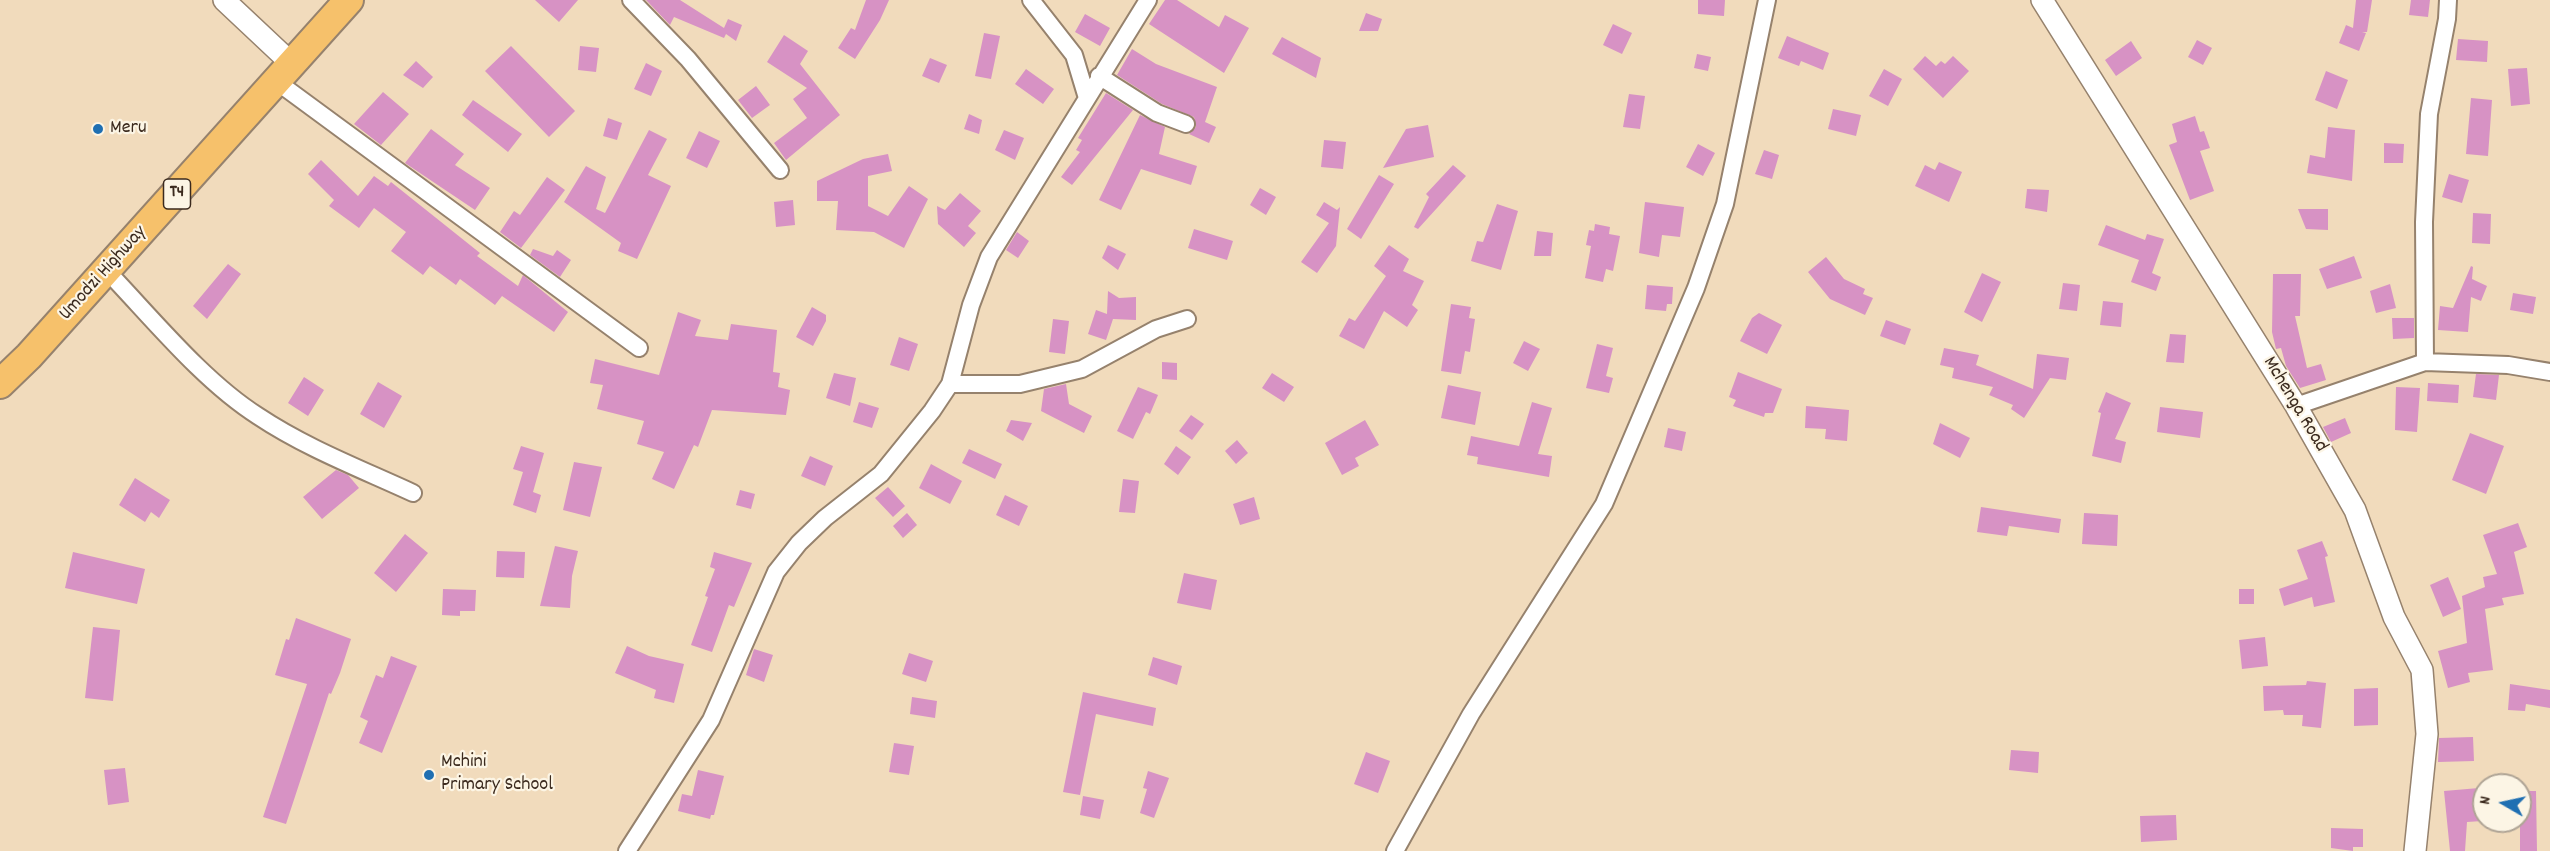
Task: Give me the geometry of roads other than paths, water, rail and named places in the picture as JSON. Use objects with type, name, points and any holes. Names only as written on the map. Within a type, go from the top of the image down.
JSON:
[{"type":"highway","name":"Umodzi Highway","points":[[0,384],[29,356],[107,271],[349,0]]},
{"type":"street","points":[[224,0],[284,72],[639,348]]},
{"type":"street","points":[[631,0],[688,59],[780,170]]},
{"type":"street","points":[[1031,0],[1074,56],[1087,98]]},
{"type":"street","points":[[627,851],[711,720],[776,572],[798,543],[825,518],[881,474],[925,420],[950,384],[971,305],[988,257],[1148,0]]},
{"type":"street","points":[[1395,851],[1471,714],[1604,504],[1696,288],[1725,204],[1767,0]]},
{"type":"street","name":"Mchenga Road","points":[[2042,0],[2296,406],[2355,510],[2394,617],[2422,670],[2427,734],[2415,851]]},
{"type":"street","points":[[2425,362],[2424,222],[2429,114],[2447,19],[2448,0]]},
{"type":"street","points":[[1099,76],[1156,113],[1186,124]]},
{"type":"street","points":[[107,271],[217,384],[256,416],[288,434],[413,493]]},
{"type":"street","points":[[950,384],[1020,384],[1082,369],[1156,329],[1187,319]]},
{"type":"street","points":[[2296,406],[2425,362],[2499,364],[2550,372]]},
{"type":"place","name":"Meru","points":[[98,129]]},
{"type":"place","name":"Mchini Primary School","points":[[429,775]]}]
